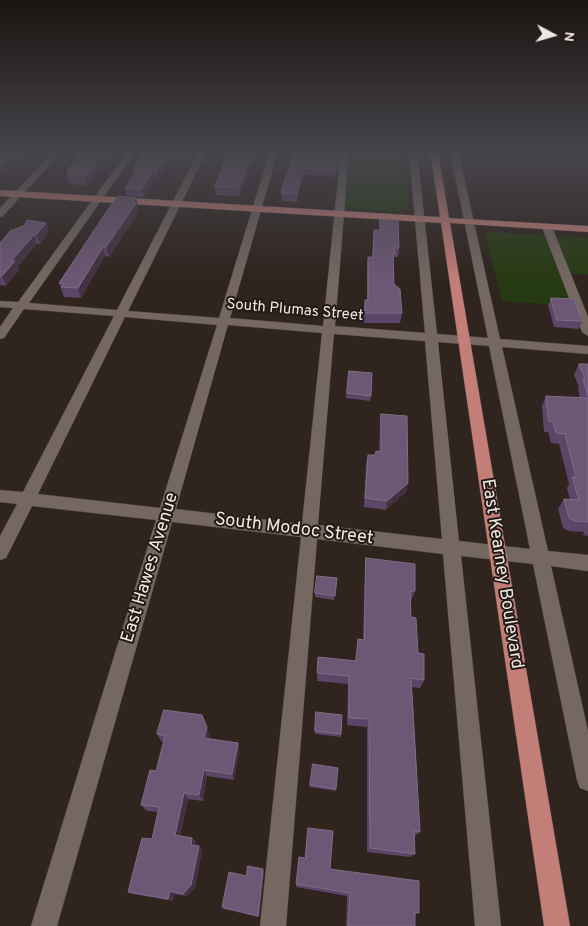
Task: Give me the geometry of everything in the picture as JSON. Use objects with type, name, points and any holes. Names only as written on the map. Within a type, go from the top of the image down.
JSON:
[{"type":"main road","points":[[21,194],[588,230]]},
{"type":"main road","name":"East Kearney Boulevard","points":[[441,194],[556,926]]},
{"type":"street","points":[[0,214],[18,194]]},
{"type":"street","points":[[0,335],[100,194]]},
{"type":"street","points":[[0,554],[181,194]]},
{"type":"street","name":"East Hawes Avenue","points":[[44,926],[262,194]]},
{"type":"street","points":[[273,926],[308,532],[330,330],[341,194]]},
{"type":"street","points":[[417,194],[488,926]]},
{"type":"street","points":[[463,194],[588,780]]},
{"type":"street","points":[[547,227],[588,332]]},
{"type":"street","name":"South Plumas Street","points":[[0,304],[588,350]]},
{"type":"street","name":"South Modoc Street","points":[[0,496],[588,563]]},
{"type":"green space","points":[[347,194],[408,194],[409,203],[406,210],[400,209],[400,212],[346,208]]},
{"type":"green space","points":[[485,232],[546,235],[573,306],[502,301]]},
{"type":"green space","points":[[553,236],[588,238],[588,275],[568,273]]},
{"type":"building","points":[[119,196],[136,198],[133,203],[136,203],[106,247],[103,247],[78,288],[61,287],[64,284],[59,283],[113,202]]},
{"type":"building","points":[[28,220],[46,223],[11,261],[15,261],[0,276],[0,243],[10,231],[23,226]]},
{"type":"building","points":[[380,220],[398,220],[399,248],[394,248],[395,254],[393,253],[394,284],[400,289],[402,313],[365,313],[365,300],[368,300],[368,257],[373,257],[374,230],[380,230]]},
{"type":"building","points":[[551,298],[574,299],[582,321],[557,320]]},
{"type":"building","points":[[579,364],[588,364],[588,396],[583,379],[585,379]]},
{"type":"building","points":[[349,371],[372,373],[371,396],[347,393]]},
{"type":"building","points":[[546,396],[588,398],[588,522],[575,521],[569,518],[564,499],[579,500],[572,477],[576,478],[565,434],[556,433],[553,422],[549,421]]},
{"type":"building","points":[[381,414],[407,416],[408,483],[387,501],[365,498],[368,455],[375,455],[376,451],[381,452]]},
{"type":"building","points":[[366,558],[415,564],[415,591],[410,591],[411,617],[416,618],[418,653],[424,654],[424,680],[411,678],[420,832],[414,831],[415,854],[370,848],[369,719],[349,718],[349,676],[317,673],[318,657],[356,661],[358,639],[364,640]]},
{"type":"building","points":[[317,576],[337,578],[335,596],[315,593]]},
{"type":"building","points":[[164,710],[202,715],[207,727],[204,738],[238,743],[232,774],[204,770],[199,795],[184,793],[175,835],[192,838],[191,845],[199,846],[191,885],[183,894],[170,891],[168,899],[128,892],[142,838],[152,839],[159,807],[141,805],[150,770],[156,771],[165,736],[157,734]]},
{"type":"building","points":[[316,712],[342,715],[341,734],[315,731]]},
{"type":"building","points":[[313,764],[338,768],[336,789],[310,785]]},
{"type":"building","points":[[308,828],[333,831],[330,869],[419,881],[419,913],[415,912],[415,926],[348,926],[350,893],[296,884],[299,857],[305,858]]},
{"type":"building","points":[[248,866],[263,869],[258,916],[222,907],[229,872],[246,876]]}]
